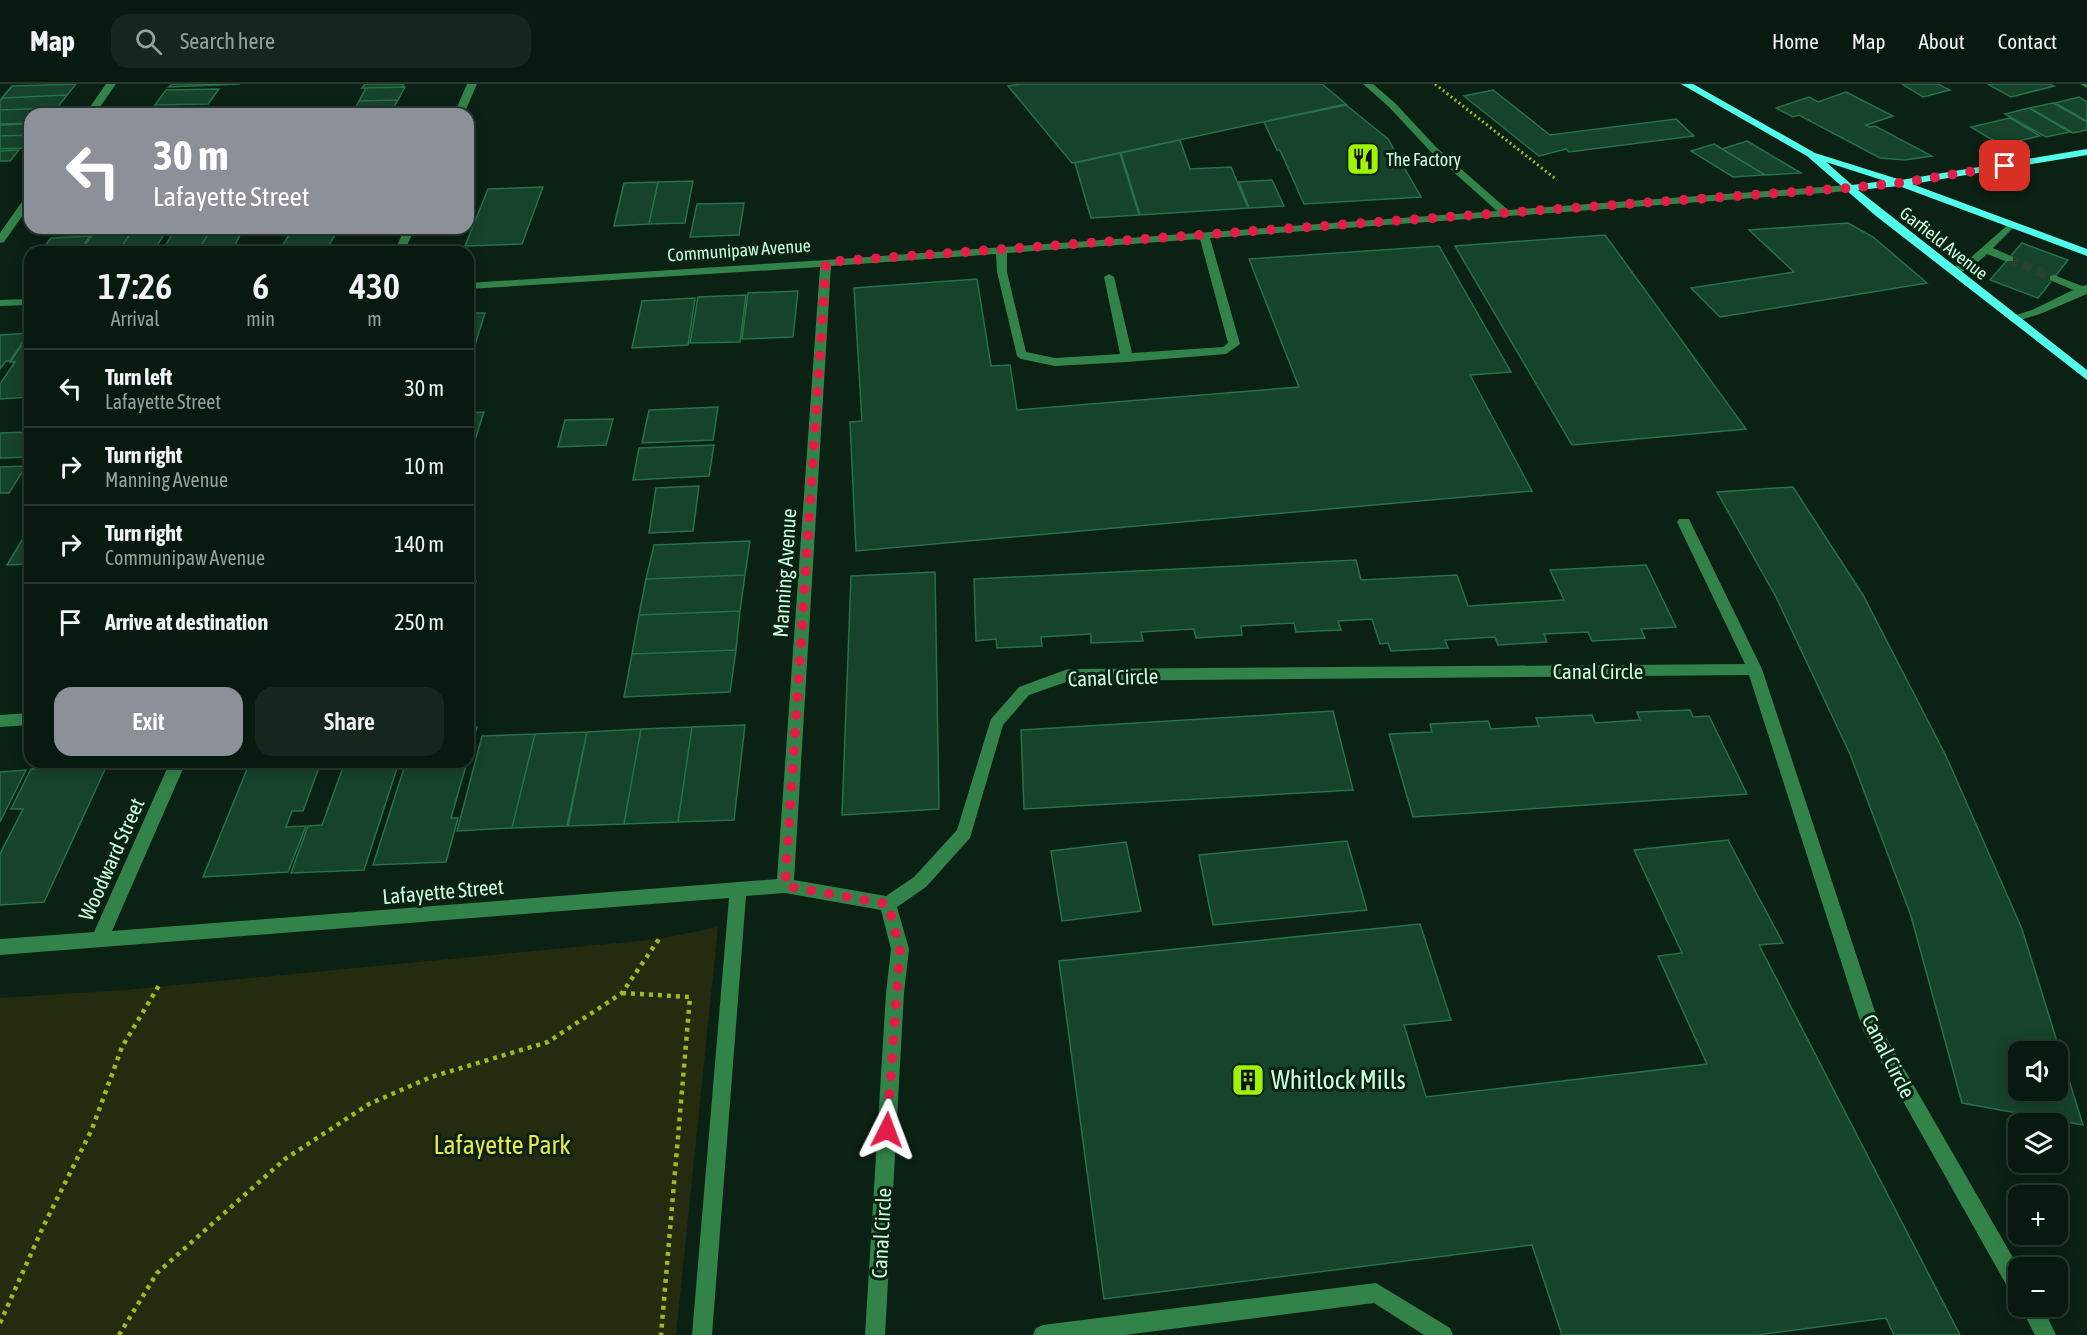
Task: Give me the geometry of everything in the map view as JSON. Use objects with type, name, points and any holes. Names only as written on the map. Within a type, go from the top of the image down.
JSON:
[{"type":"main road","name":"Garfield Avenue","points":[[1686,84],[1810,154],[1849,188],[2087,376]]},
{"type":"main road","name":"Communipaw Avenue","points":[[1849,188],[1900,183],[2087,152]]},
{"type":"main road","points":[[1810,154],[1900,183],[2087,253]]},
{"type":"street","points":[[94,108],[111,84]]},
{"type":"street","points":[[462,108],[472,84]]},
{"type":"street","points":[[1368,84],[1392,105],[1433,149],[1507,214]]},
{"type":"street","name":"Communipaw Avenue","points":[[474,286],[1204,236],[1849,188]]},
{"type":"street","points":[[0,240],[24,206]]},
{"type":"street","points":[[1953,271],[1972,262],[1988,250],[2011,225]]},
{"type":"street","points":[[1001,250],[1002,272],[1021,353],[1055,363],[1226,350],[1234,344],[1204,236]]},
{"type":"street","points":[[1988,250],[2008,259]]},
{"type":"street","name":"Manning Avenue","points":[[785,886],[826,262]]},
{"type":"street","points":[[1109,277],[1127,358]]},
{"type":"street","points":[[2054,278],[2086,289]]},
{"type":"street","points":[[2014,319],[2086,289]]},
{"type":"street","points":[[0,303],[24,302]]},
{"type":"street","name":"Canal Circle","points":[[1684,522],[1755,669],[1872,1030],[2008,1269]]},
{"type":"street","name":"Canal Circle","points":[[875,1335],[900,949],[888,904],[920,882],[964,833],[996,723],[1024,692],[1068,675],[1755,669]]},
{"type":"street","points":[[0,721],[24,719]]},
{"type":"street","name":"Woodward Street","points":[[99,940],[175,768]]},
{"type":"street","name":"Lafayette Street","points":[[0,947],[785,886],[888,904]]},
{"type":"street","points":[[702,1335],[738,890]]},
{"type":"street","points":[[1043,1335],[1376,1293],[1443,1335]]},
{"type":"street","points":[[2036,1317],[2046,1335]]},
{"type":"path","points":[[1435,84],[1594,207]]},
{"type":"path","points":[[118,1335],[157,1273],[285,1159],[369,1104],[431,1077],[548,1042],[622,993],[659,939]]},
{"type":"path","points":[[0,1323],[43,1227],[92,1129],[122,1047],[161,982]]},
{"type":"path","points":[[622,993],[690,997],[661,1335]]},
{"type":"green space","name":"Lafayette Park","points":[[718,927],[676,1335],[0,1335],[0,998],[126,990],[659,939]]},
{"type":"building","points":[[76,84],[67,95],[2,98],[12,86]]},
{"type":"building","points":[[172,84],[240,84],[169,87]]},
{"type":"building","points":[[365,84],[404,84],[402,87],[362,88]]},
{"type":"building","points":[[1020,84],[1322,84],[1346,104],[1072,163],[1008,86]]},
{"type":"building","points":[[1902,84],[1938,84],[1950,90],[1923,97]]},
{"type":"building","points":[[2049,84],[2054,86],[2011,97],[1989,85]]},
{"type":"building","points":[[405,87],[398,100],[359,101],[366,88]]},
{"type":"building","points":[[219,89],[208,104],[155,105],[166,90]]},
{"type":"building","points":[[1493,90],[1550,135],[1676,119],[1694,136],[1569,152],[1566,149],[1539,156],[1464,96]]},
{"type":"building","points":[[1846,92],[1893,116],[1866,125],[1875,126],[1932,156],[1905,160],[1880,158],[1799,115],[1793,117],[1776,108],[1809,97],[1818,102]]},
{"type":"building","points":[[67,95],[57,108],[0,110],[2,98]]},
{"type":"building","points":[[2079,97],[2087,102],[2087,121],[2055,103]]},
{"type":"building","points":[[398,100],[393,108],[355,108],[359,101]]},
{"type":"building","points":[[2053,103],[2087,122],[2087,130],[2073,133],[2030,108]]},
{"type":"building","points":[[1346,105],[1388,139],[1421,197],[1304,204],[1280,150],[1277,150],[1264,122]]},
{"type":"building","points":[[2029,108],[2070,132],[2046,137],[2005,114]]},
{"type":"building","points":[[24,109],[24,123],[0,124],[0,110]]},
{"type":"building","points":[[2010,118],[2040,136],[2001,145],[1971,127]]},
{"type":"building","points":[[24,124],[24,135],[0,136],[0,125]]},
{"type":"building","points":[[24,135],[24,148],[0,149],[0,136]]},
{"type":"building","points":[[1180,140],[1190,169],[1231,167],[1248,208],[1140,215],[1121,153]]},
{"type":"building","points":[[1747,141],[1801,173],[1765,175],[1722,149]]},
{"type":"building","points":[[1714,144],[1765,175],[1733,177],[1691,151]]},
{"type":"building","points":[[19,150],[10,161],[0,161],[0,151]]},
{"type":"building","points":[[1120,153],[1139,215],[1091,218],[1075,163]]},
{"type":"building","points":[[1272,180],[1284,206],[1249,208],[1239,182]]},
{"type":"building","points":[[693,181],[685,223],[649,224],[658,182]]},
{"type":"building","points":[[658,182],[649,224],[614,226],[624,183]]},
{"type":"building","points":[[543,187],[522,244],[465,246],[470,234],[474,234],[474,224],[488,189]]},
{"type":"building","points":[[744,203],[739,235],[690,237],[697,204]]},
{"type":"building","points":[[1848,223],[1873,237],[1927,283],[1720,317],[1691,288],[1794,272],[1749,230]]},
{"type":"building","points":[[93,234],[130,234],[122,246],[84,246]]},
{"type":"building","points":[[130,234],[164,234],[157,246],[122,246]]},
{"type":"building","points":[[172,234],[208,234],[201,246],[165,246]]},
{"type":"building","points":[[208,234],[241,234],[234,246],[201,246]]},
{"type":"building","points":[[335,234],[329,246],[282,246],[289,235]]},
{"type":"building","points":[[1605,235],[1746,429],[1572,445],[1455,246]]},
{"type":"building","points":[[90,236],[83,246],[45,246],[51,238]]},
{"type":"building","points":[[2022,243],[2068,260],[2038,298],[1990,280]]},
{"type":"building","points":[[1439,246],[1511,372],[1470,375],[1532,491],[856,551],[850,422],[862,421],[854,288],[977,279],[991,366],[1010,365],[1017,410],[1299,387],[1249,259]]},
{"type":"building","points":[[798,291],[793,337],[742,339],[748,293]]},
{"type":"building","points":[[746,295],[740,342],[690,343],[698,297]]},
{"type":"building","points":[[695,298],[688,345],[632,348],[642,301]]},
{"type":"building","points":[[474,313],[485,313],[474,348]]},
{"type":"building","points":[[24,333],[24,340],[10,361],[6,361],[0,369],[0,335]]},
{"type":"building","points":[[24,342],[24,397],[0,399],[0,384],[15,362],[10,362]]},
{"type":"building","points":[[718,407],[713,440],[642,443],[649,410]]},
{"type":"building","points":[[484,412],[474,443],[474,413]]},
{"type":"building","points":[[613,419],[606,445],[558,447],[565,420]]},
{"type":"building","points":[[24,432],[24,457],[0,458],[0,433]]},
{"type":"building","points":[[714,445],[709,476],[633,480],[639,448]]},
{"type":"building","points":[[24,466],[9,493],[0,493],[0,467]]},
{"type":"building","points":[[699,486],[693,531],[649,533],[656,488]]},
{"type":"building","points":[[1793,487],[1863,595],[1946,756],[2022,929],[2057,1041],[2008,1041],[2008,1101],[2068,1101],[2068,1077],[2083,1125],[2068,1122],[2068,1113],[2017,1113],[1962,1103],[1911,916],[1850,754],[1776,597],[1717,492]]},
{"type":"building","points":[[24,537],[24,564],[7,565]]},
{"type":"building","points":[[750,541],[745,575],[646,579],[654,545]]},
{"type":"building","points":[[1356,560],[1361,580],[1457,575],[1468,606],[1564,600],[1550,570],[1646,565],[1676,627],[1641,629],[1645,638],[1592,641],[1588,632],[1544,634],[1547,642],[1498,645],[1495,637],[1445,640],[1448,648],[1391,651],[1388,643],[1380,644],[1372,619],[1338,621],[1341,630],[1296,632],[1294,623],[1241,626],[1242,635],[1196,638],[1194,629],[1141,632],[1143,641],[1091,643],[1091,634],[1041,637],[1042,646],[997,648],[996,639],[976,641],[974,579]]},
{"type":"building","points":[[935,572],[939,809],[842,815],[851,576]]},
{"type":"building","points":[[745,575],[740,611],[639,615],[646,579]]},
{"type":"building","points":[[740,611],[736,650],[632,654],[639,615]]},
{"type":"building","points":[[736,650],[730,692],[624,697],[632,654]]},
{"type":"building","points":[[1690,710],[1693,717],[1709,716],[1747,794],[1413,817],[1389,734],[1432,732],[1430,724],[1488,721],[1491,729],[1539,726],[1536,718],[1592,715],[1595,723],[1640,720],[1637,712]]},
{"type":"building","points":[[1333,711],[1353,790],[1024,809],[1021,730]]},
{"type":"building","points":[[745,725],[734,820],[678,822],[692,727]]},
{"type":"building","points":[[692,727],[678,822],[624,824],[641,729]]},
{"type":"building","points":[[641,729],[624,824],[568,826],[587,732]]},
{"type":"building","points":[[587,732],[567,826],[512,828],[535,734]]},
{"type":"building","points":[[535,734],[512,828],[457,831],[474,768],[482,736]]},
{"type":"building","points":[[106,768],[44,902],[0,905],[0,854],[23,809],[11,809],[31,769]]},
{"type":"building","points":[[248,768],[319,768],[303,811],[292,811],[286,827],[306,826],[288,872],[203,877]]},
{"type":"building","points":[[343,768],[397,768],[364,870],[291,873],[308,826],[322,825]]},
{"type":"building","points":[[404,768],[465,768],[451,818],[458,818],[446,862],[373,865]]},
{"type":"building","points":[[26,770],[0,822],[0,772]]},
{"type":"building","name":"Whitlock Mills","points":[[1728,840],[1783,943],[1759,945],[1960,1335],[1894,1335],[1886,1318],[1757,1335],[1562,1335],[1532,1245],[1104,1299],[1059,961],[1420,924],[1451,1020],[1404,1025],[1426,1097],[1707,1064],[1658,956],[1682,953],[1634,850]]},
{"type":"building","points":[[1347,841],[1367,910],[1213,925],[1199,855]]},
{"type":"building","points":[[1126,842],[1141,911],[1062,921],[1051,851]]},
{"type":"tunnel","points":[[2009,259],[2054,278]]},
{"type":"place","name":"The Factory","points":[[1363,159]]},
{"type":"place","name":"Whitlock Mills","points":[[1248,1080]]},
{"type":"route","points":[[887,1130],[900,949],[888,904],[785,886],[826,262],[1849,188],[1900,183],[2005,166]]}]
